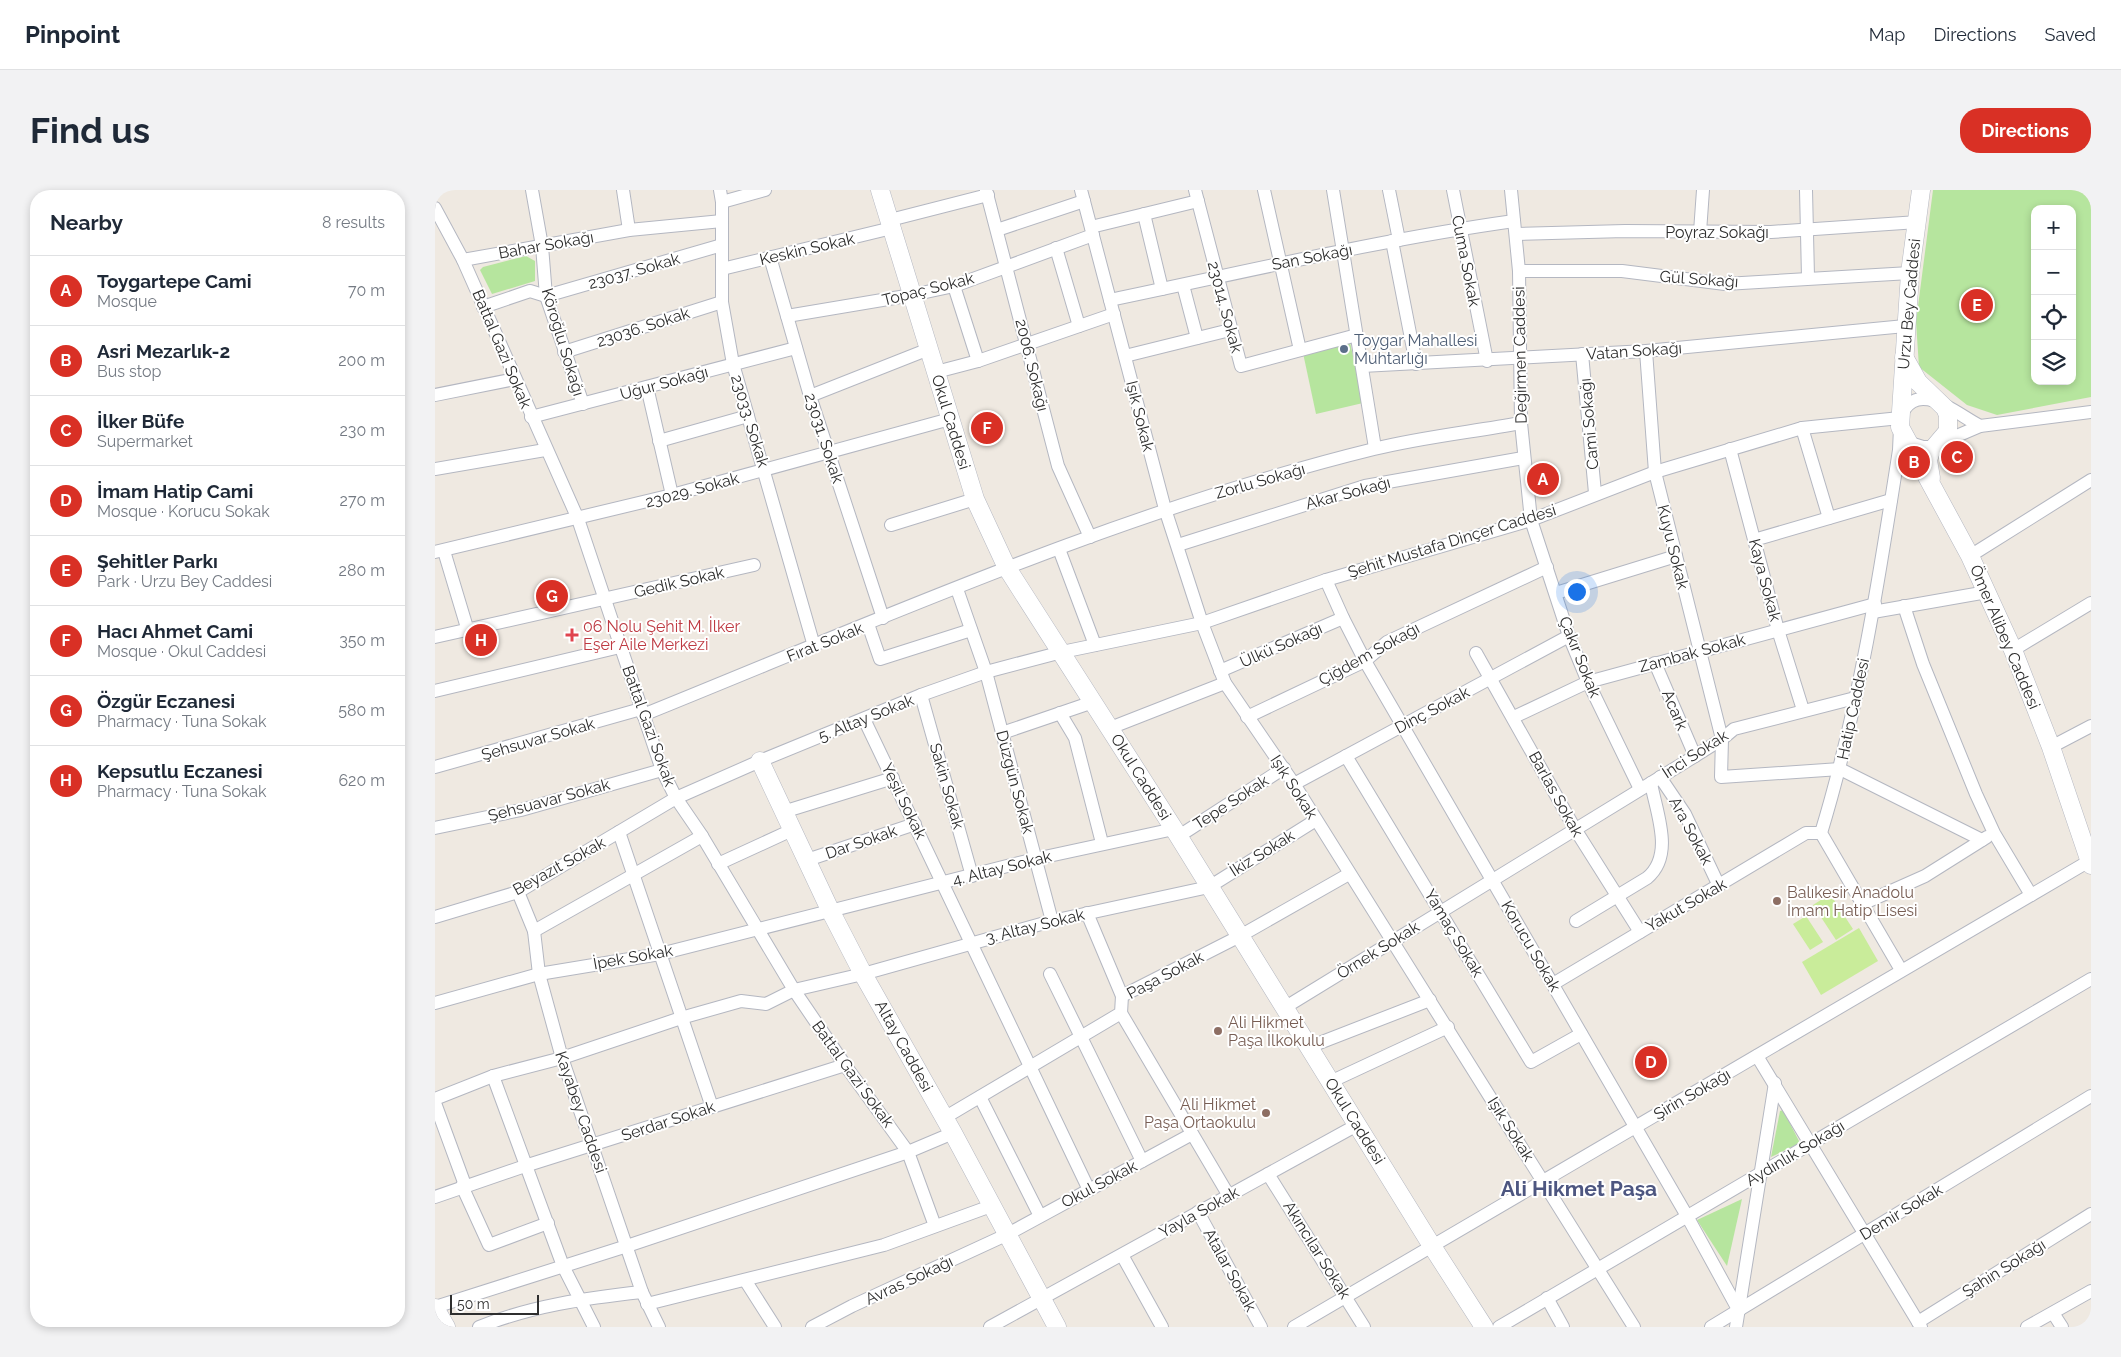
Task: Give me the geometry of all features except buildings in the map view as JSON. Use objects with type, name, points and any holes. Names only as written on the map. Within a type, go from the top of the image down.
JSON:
[{"type":"main road","name":"Okul Caddesi","points":[[880,190],[975,499],[1007,568],[1176,833],[1484,1327]]},
{"type":"main road","name":"Urzu Bey Caddesi","points":[[1900,422],[1905,326],[1921,190]]},
{"type":"main road","points":[[1904,357],[1918,382],[1945,408],[1949,423],[1948,431],[1931,451],[1928,460],[1932,486]]},
{"type":"main road","name":"Ömer Alibey Caddesi","points":[[1900,422],[1903,435],[1910,443],[1969,556],[2013,650],[2051,747],[2091,862]]},
{"type":"main road","name":"Altay Caddesi","points":[[760,760],[831,912],[863,974],[949,1126],[1057,1327]]},
{"type":"main road","points":[[435,1307],[446,1327]]},
{"type":"street","name":"Köroğlu Sokağı","points":[[532,190],[542,246],[546,296],[583,404]]},
{"type":"street","points":[[623,190],[629,230]]},
{"type":"street","points":[[721,196],[765,190]]},
{"type":"street","points":[[1264,190],[1300,350]]},
{"type":"street","points":[[1333,190],[1375,448]]},
{"type":"street","points":[[1389,190],[1395,241],[1416,364]]},
{"type":"street","name":"Cuma Sokak","points":[[1453,190],[1459,229],[1487,360]]},
{"type":"street","name":"Değirmen Caddesi","points":[[1511,190],[1519,271],[1519,359],[1523,458],[1531,520]]},
{"type":"street","points":[[1700,232],[1703,190]]},
{"type":"street","points":[[1806,190],[1808,277]]},
{"type":"street","name":"Keskin Sokak","points":[[722,269],[891,224],[987,193]]},
{"type":"street","name":"2006. Sokağı","points":[[987,193],[1058,466],[1090,537]]},
{"type":"street","points":[[997,230],[1082,195]]},
{"type":"street","name":"Işık Sokak","points":[[1082,195],[1165,509],[1201,623],[1223,677],[1247,716],[1294,784],[1349,874],[1431,1000],[1634,1327]]},
{"type":"street","name":"23033. Sokak","points":[[721,196],[722,302],[733,364],[814,646]]},
{"type":"street","name":"Topaç Sokak","points":[[787,316],[954,286],[1056,248],[1092,231],[1197,196]]},
{"type":"street","name":"23014. Sokak","points":[[1197,196],[1230,330],[1241,366],[1357,336]]},
{"type":"street","name":"Battal Gazi Sokak","points":[[435,208],[463,260],[545,450],[578,519],[662,770],[676,798],[702,836],[794,990],[845,1065],[909,1152],[935,1226]]},
{"type":"street","points":[[1144,214],[1162,289]]},
{"type":"street","name":"Bahar Sokağı","points":[[463,260],[629,230],[722,220]]},
{"type":"street","name":"Poyraz Sokağı","points":[[1515,228],[1700,232],[1807,231],[1918,222]]},
{"type":"street","name":"San Sokağı","points":[[1111,300],[1280,263],[1459,229],[1515,228]]},
{"type":"street","name":"23037. Sokak","points":[[546,296],[722,245]]},
{"type":"street","points":[[1056,248],[1079,326]]},
{"type":"street","name":"23031. Sokak","points":[[770,257],[810,396],[883,618]]},
{"type":"street","name":"Gül Sokağı","points":[[1519,271],[1622,271],[1725,284],[1808,277],[1910,273]]},
{"type":"street","points":[[1183,284],[1197,338]]},
{"type":"street","points":[[954,286],[978,361]]},
{"type":"street","points":[[483,307],[530,291],[546,296]]},
{"type":"street","name":"23036. Sokak","points":[[564,352],[722,302]]},
{"type":"street","points":[[936,372],[978,361],[1114,314]]},
{"type":"street","name":"Vatan Sokağı","points":[[1362,366],[1646,351],[1905,326]]},
{"type":"street","points":[[1125,356],[1230,330]]},
{"type":"street","name":"Uğur Sokağı","points":[[531,418],[796,348]]},
{"type":"street","points":[[810,396],[929,349]]},
{"type":"street","name":"Kuyu Sokak","points":[[1646,351],[1655,472],[1699,651],[1723,739],[1721,777],[1840,769]]},
{"type":"street","name":"Cami Sokağı","points":[[1583,354],[1595,493]]},
{"type":"street","points":[[435,395],[515,380]]},
{"type":"street","points":[[647,387],[672,495]]},
{"type":"street","points":[[1900,422],[1908,404],[1924,398],[1939,402],[1980,426]]},
{"type":"street","points":[[1910,443],[1923,448],[1980,426],[2091,412]]},
{"type":"street","points":[[659,441],[748,416]]},
{"type":"street","name":"23029. Sokak","points":[[439,552],[672,495],[950,419]]},
{"type":"street","name":"Şehit Mustafa Dinçer Caddesi","points":[[1061,652],[1201,623],[1326,580],[1531,520],[1595,493],[1655,472],[1802,428],[1900,422]]},
{"type":"street","name":"Hatip Caddesi","points":[[1821,833],[1840,769],[1874,608],[1891,500],[1900,422]]},
{"type":"street","name":"Zorlu Sokağı","points":[[1007,568],[1165,509],[1375,448],[1521,424]]},
{"type":"street","points":[[1802,428],[1829,518]]},
{"type":"street","name":"Kaya Sokak","points":[[1730,449],[1778,630],[1803,710]]},
{"type":"street","points":[[435,469],[545,450]]},
{"type":"street","name":"Akar Sokağı","points":[[1177,545],[1365,486],[1523,458]]},
{"type":"street","points":[[1969,556],[2091,480]]},
{"type":"street","points":[[891,525],[975,499]]},
{"type":"street","points":[[1754,540],[1891,500]]},
{"type":"street","name":"Çakır Sokak","points":[[1531,520],[1569,636],[1588,682],[1651,783]]},
{"type":"street","points":[[1059,550],[1095,645]]},
{"type":"street","points":[[439,552],[468,631]]},
{"type":"street","points":[[1556,592],[1676,556]]},
{"type":"street","name":"Gedik Sokak","points":[[435,637],[754,565]]},
{"type":"street","name":"Çiğdem Sokağı","points":[[1247,716],[1365,660],[1387,642],[1547,567]]},
{"type":"street","name":"Fırat Sokak","points":[[642,712],[814,646],[1007,568]]},
{"type":"street","name":"Korucu Sokak","points":[[1326,580],[1365,660],[1553,984],[1634,1128],[1687,1216],[1739,1311]]},
{"type":"street","name":"Düzgün Sokak","points":[[957,588],[985,672],[1052,921]]},
{"type":"street","name":"Zambak Sokak","points":[[1514,717],[1588,682],[1778,630],[1874,608],[1905,606],[1987,592]]},
{"type":"street","points":[[2013,650],[2091,602]]},
{"type":"street","points":[[1905,606],[1944,717],[1994,833],[2031,895]]},
{"type":"street","name":"Ülkü Sokağı","points":[[1110,728],[1223,677],[1343,618]]},
{"type":"street","points":[[868,624],[880,658],[971,630]]},
{"type":"street","name":"Dinç Sokak","points":[[1294,784],[1569,636]]},
{"type":"street","points":[[435,691],[620,647]]},
{"type":"street","name":"5. Altay Sokak","points":[[676,798],[760,760],[921,696],[985,672],[1061,652]]},
{"type":"street","name":"Barlas Sokak","points":[[1476,653],[1514,717],[1575,829],[1640,932]]},
{"type":"street","name":"Acark","points":[[1655,663],[1695,756]]},
{"type":"street","name":"Sakin Sokak","points":[[921,696],[972,876]]},
{"type":"street","name":"İnci Sokak","points":[[1575,829],[1723,739],[1734,729],[1855,698]]},
{"type":"street","points":[[1002,733],[1093,702]]},
{"type":"street","name":"Şehsuvar Sokak","points":[[435,767],[642,712]]},
{"type":"street","points":[[1060,713],[1075,738],[1102,844]]},
{"type":"street","name":"Yeşil Sokak","points":[[864,719],[1089,1190]]},
{"type":"street","points":[[2051,747],[2091,726]]},
{"type":"street","name":"Yamaç Sokak","points":[[1346,756],[1531,1062],[1581,1034]]},
{"type":"street","name":"Tepe Sokak","points":[[1176,833],[1283,768]]},
{"type":"street","points":[[1840,769],[1982,840]]},
{"type":"street","name":"Şehsuavar Sokak","points":[[435,828],[521,810],[662,770]]},
{"type":"street","points":[[783,812],[893,778]]},
{"type":"street","name":"Ara Sokak","points":[[1651,783],[1685,814],[1719,886]]},
{"type":"street","name":"Ara Sokak","points":[[1576,921],[1650,875],[1660,858],[1662,838],[1651,783]]},
{"type":"street","name":"Beyazıt Sokak","points":[[435,917],[518,892],[676,798]]},
{"type":"street","name":"İkiz Sokak","points":[[1209,887],[1316,820]]},
{"type":"street","name":"Dar Sokak","points":[[807,860],[915,824]]},
{"type":"street","name":"Örnek Sokak","points":[[1285,1008],[1575,829]]},
{"type":"street","points":[[718,864],[792,830]]},
{"type":"street","points":[[619,832],[712,1107]]},
{"type":"street","name":"4. Altay Sokak","points":[[831,912],[1035,859],[1102,844],[1176,833]]},
{"type":"street","name":"Yakut Sokak","points":[[1553,984],[1806,833],[1821,833]]},
{"type":"street","points":[[1821,833],[1901,970]]},
{"type":"street","points":[[1862,904],[1925,876],[1994,833]]},
{"type":"street","points":[[535,931],[702,836]]},
{"type":"street","name":"Şirin Sokağı","points":[[1294,1327],[1901,970],[2091,862]]},
{"type":"street","name":"Paşa Sokak","points":[[435,1307],[627,1246],[909,1152],[949,1126],[980,1097],[1121,1013],[1122,996],[1240,936],[1349,874]]},
{"type":"street","name":"3. Altay Sokak","points":[[435,1101],[493,1076],[562,1058],[681,1018],[741,1001],[766,1004],[794,990],[863,974],[1052,921],[1209,887]]},
{"type":"street","name":"Kayabey Caddesi","points":[[518,892],[535,931],[539,974],[562,1058],[645,1298],[659,1327]]},
{"type":"street","name":"İpek Sokak","points":[[435,1003],[539,974],[660,954],[831,912]]},
{"type":"street","points":[[1087,913],[1122,996]]},
{"type":"street","points":[[1050,974],[1142,1161]]},
{"type":"street","name":"Aydınlık Sokağı","points":[[1499,1327],[2091,979]]},
{"type":"street","points":[[1309,1047],[1431,1000]]},
{"type":"street","points":[[1121,1013],[1229,1196]]},
{"type":"street","points":[[1330,1082],[1448,1027]]},
{"type":"street","points":[[1757,1056],[1919,1324]]},
{"type":"street","name":"Serdar Sokak","points":[[435,1196],[845,1065]]},
{"type":"street","points":[[493,1076],[528,1165],[563,1266],[578,1299],[594,1327]]},
{"type":"street","points":[[1736,1327],[1775,1083]]},
{"type":"street","name":"Demir Sokak","points":[[1711,1327],[2091,1096]]},
{"type":"street","points":[[980,1097],[1040,1216]]},
{"type":"street","points":[[435,1101],[464,1186],[489,1245],[548,1223]]},
{"type":"street","name":"Yayla Sokak","points":[[991,1327],[1357,1125]]},
{"type":"street","name":"Okul Sokak","points":[[1006,1235],[1192,1134]]},
{"type":"street","name":"Akıncılar Sokak","points":[[1269,1174],[1347,1296],[1364,1327]]},
{"type":"street","points":[[479,1327],[507,1316],[578,1299],[645,1298],[745,1280],[884,1245],[991,1206]]},
{"type":"street","name":"Atalar Sokak","points":[[1199,1212],[1261,1327]]},
{"type":"street","name":"Şahin Sokağı","points":[[1919,1324],[2091,1214]]},
{"type":"street","name":"Avras Sokağı","points":[[813,1327],[852,1306],[1006,1235]]},
{"type":"street","points":[[1122,1254],[1162,1327]]},
{"type":"street","points":[[745,1280],[775,1327]]},
{"type":"street","points":[[2027,1327],[2091,1291]]},
{"type":"street","points":[[1547,1298],[1563,1327]]},
{"type":"street","points":[[2053,1313],[2062,1327]]},
{"type":"green space","points":[[1933,190],[2091,190],[2091,397],[1997,415],[1967,405],[1919,367],[1916,322]]},
{"type":"green space","points":[[526,256],[535,261],[535,281],[492,294],[480,270],[483,267]]},
{"type":"green space","points":[[1350,342],[1363,403],[1316,414],[1303,353]]},
{"type":"green space","points":[[1830,894],[1853,929],[1836,940],[1813,905]]},
{"type":"green space","points":[[1806,916],[1823,942],[1810,950],[1793,924]]},
{"type":"green space","points":[[1859,928],[1878,961],[1821,995],[1802,962]]},
{"type":"green space","points":[[1783,1110],[1800,1143],[1771,1157],[1780,1111]]},
{"type":"green space","points":[[1742,1199],[1727,1266],[1697,1220]]},
{"type":"place","name":"Şehitler Parkı","points":[[1977,305]]},
{"type":"place","name":"Toygar Mahallesi Muhtarlığı","points":[[1344,349]]},
{"type":"place","name":"Hacı Ahmet Cami","points":[[987,428]]},
{"type":"place","name":"İlker Büfe","points":[[1957,457]]},
{"type":"place","name":"Asri Mezarlık-2","points":[[1914,462]]},
{"type":"place","name":"Toygartepe Cami","points":[[1543,479]]},
{"type":"place","name":"Özgür Eczanesi","points":[[552,596]]},
{"type":"place","name":"06 Nolu Şehit M. İlker Eşer Aile Merkezi","points":[[572,635]]},
{"type":"place","name":"Kepsutlu Eczanesi","points":[[481,640]]},
{"type":"place","name":"Balıkesir Anadolu İmam Hatip Lisesi","points":[[1777,901]]},
{"type":"place","name":"Ali Hikmet Paşa İlkokulu","points":[[1218,1031]]},
{"type":"place","name":"İmam Hatip Cami","points":[[1651,1062]]},
{"type":"place","name":"Ali Hikmet Paşa Ortaokulu","points":[[1266,1113]]},
{"type":"district","name":"Ali Hikmet Paşa","points":[[1579,1188]]}]
